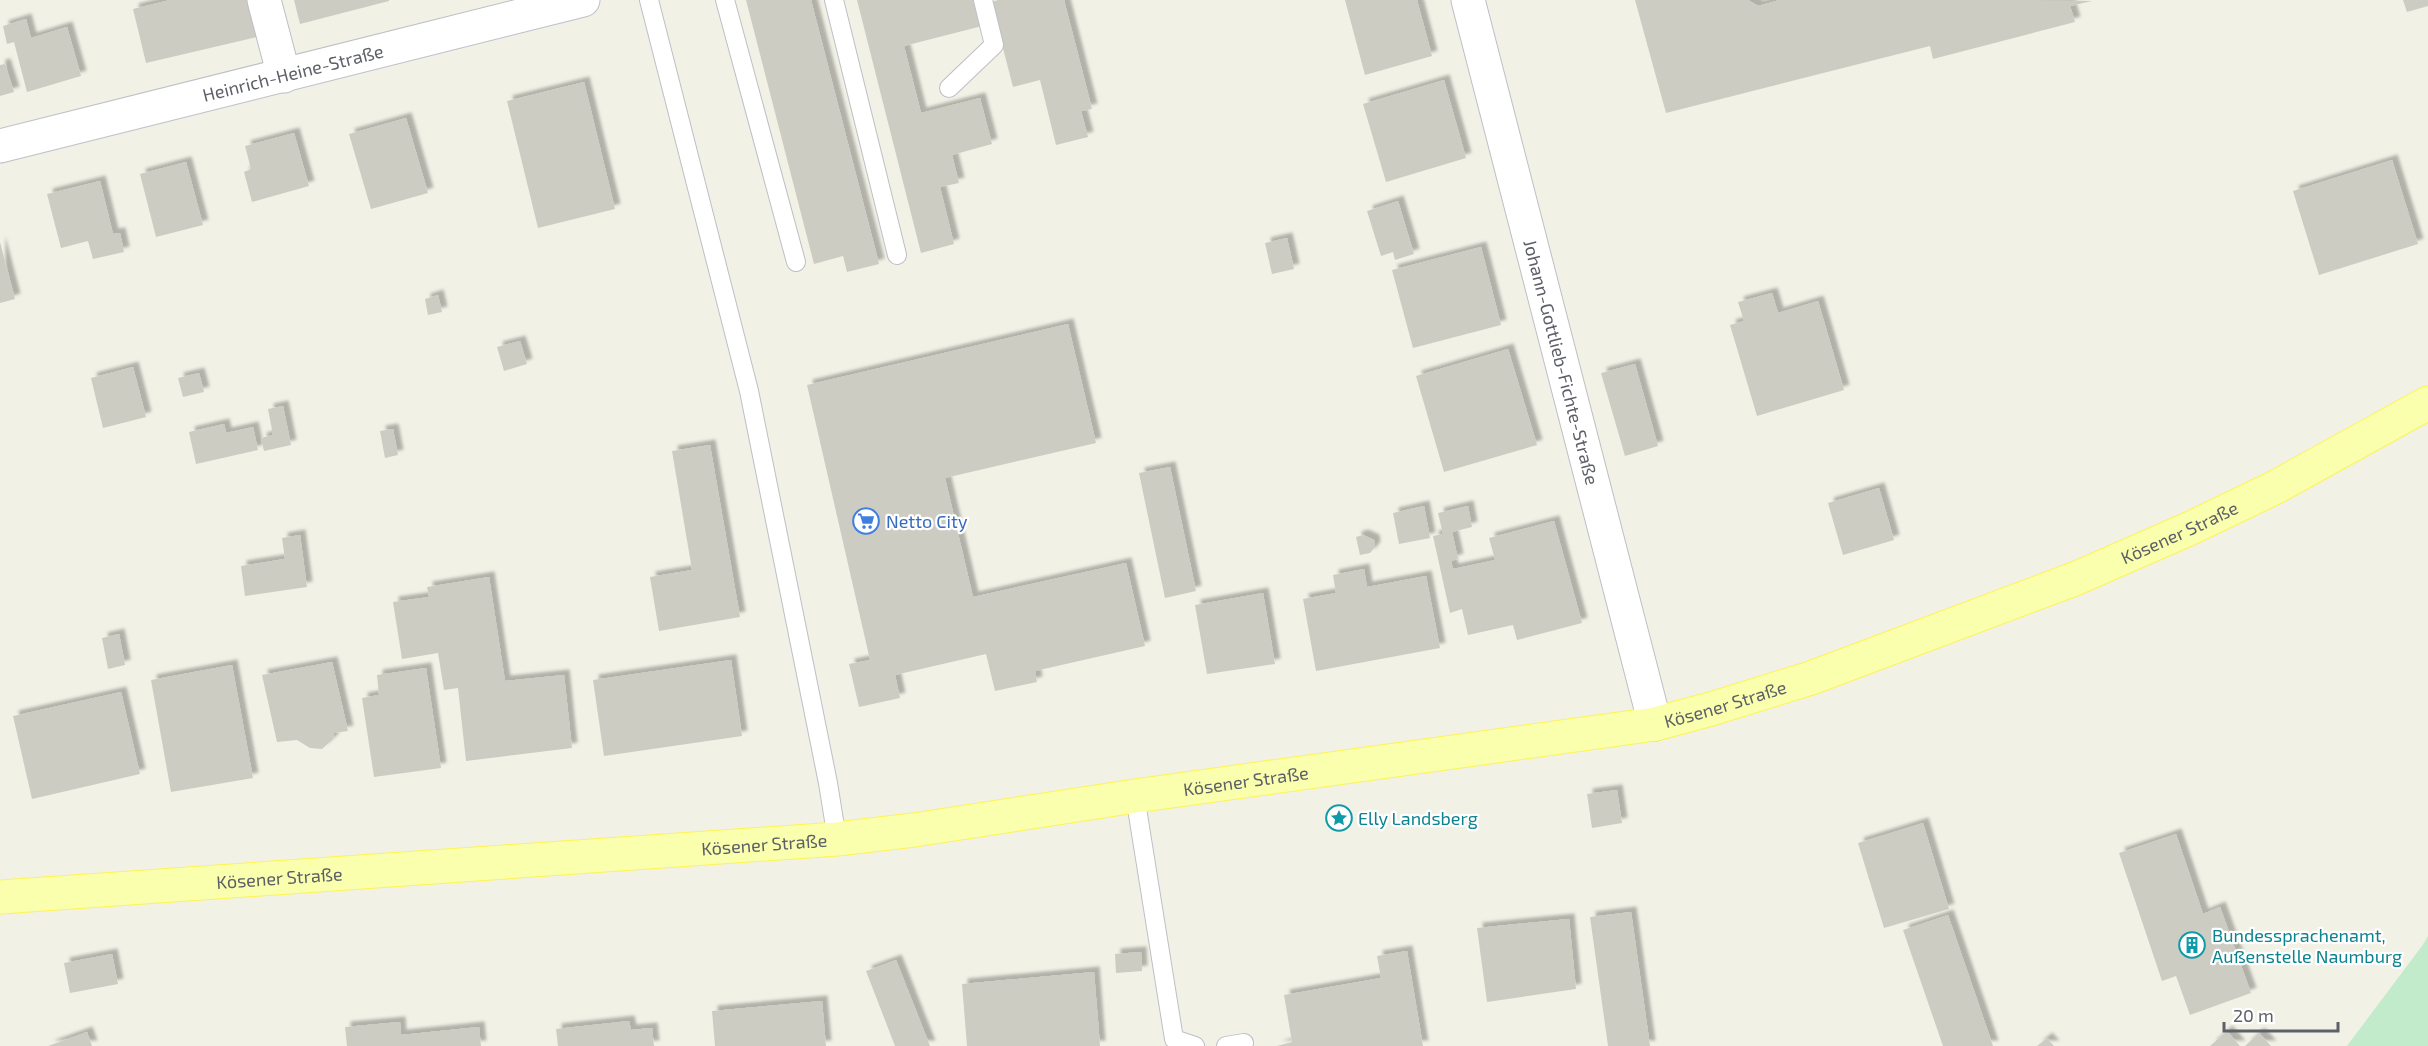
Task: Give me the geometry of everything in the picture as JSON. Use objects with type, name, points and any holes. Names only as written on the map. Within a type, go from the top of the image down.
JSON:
[{"type":"main road","name":"Kösener Straße","points":[[0,897],[837,838],[914,830],[1135,796],[1655,724],[1760,696],[1801,682],[2077,578],[2193,527],[2276,487],[2428,403]]},
{"type":"street","points":[[264,0],[284,76]]},
{"type":"street","name":"Heinrich-Heine-Straße","points":[[0,146],[584,0]]},
{"type":"street","name":"Johann-Gottlieb-Fichte-Straße","points":[[1468,0],[1655,724]]},
{"type":"lane","points":[[649,0],[749,391],[837,838]]},
{"type":"lane","points":[[725,0],[796,262]]},
{"type":"lane","points":[[834,0],[897,255]]},
{"type":"lane","points":[[949,88],[994,45],[983,0]]},
{"type":"lane","points":[[1135,796],[1174,1039],[1195,1046]]},
{"type":"green space","points":[[2428,936],[2428,1046],[2347,1046],[2422,946]]},
{"type":"building","points":[[170,0],[248,0],[257,37],[146,63],[133,9]]},
{"type":"building","points":[[294,0],[389,0],[389,1],[300,24]]},
{"type":"building","points":[[746,0],[811,0],[879,264],[847,272],[843,256],[814,264]]},
{"type":"building","points":[[857,0],[979,0],[986,25],[904,46],[921,113],[980,98],[992,144],[952,155],[959,183],[940,187],[954,244],[921,253]]},
{"type":"building","points":[[1064,0],[1092,109],[1081,111],[1088,137],[1056,145],[1040,80],[1013,87],[991,2]]},
{"type":"building","points":[[1345,0],[1417,0],[1432,56],[1365,75]]},
{"type":"building","points":[[1635,0],[1748,0],[1758,6],[1780,0],[2092,1],[2070,6],[2075,22],[1933,59],[1930,46],[1666,113]]},
{"type":"building","points":[[2403,0],[2428,0],[2428,6],[2407,12]]},
{"type":"building","points":[[26,19],[31,38],[67,27],[81,76],[27,92],[14,42],[7,44],[3,26]]},
{"type":"building","points":[[5,64],[14,92],[0,96],[0,65]]},
{"type":"building","points":[[1444,80],[1466,158],[1386,182],[1363,104]]},
{"type":"building","points":[[584,82],[615,209],[538,228],[507,101]]},
{"type":"building","points":[[406,118],[428,193],[371,209],[349,134]]},
{"type":"building","points":[[294,133],[309,186],[252,202],[244,172],[251,169],[245,146]]},
{"type":"building","points":[[2392,160],[2418,244],[2319,275],[2293,191]]},
{"type":"building","points":[[186,162],[203,225],[156,237],[140,174]]},
{"type":"building","points":[[100,181],[113,234],[120,233],[124,252],[93,259],[88,241],[61,248],[47,194]]},
{"type":"building","points":[[1398,201],[1414,254],[1395,260],[1393,252],[1381,256],[1367,211]]},
{"type":"building","points":[[1287,238],[1294,269],[1272,274],[1265,243]]},
{"type":"building","points":[[0,242],[15,299],[0,303]]},
{"type":"building","points":[[1481,247],[1501,325],[1413,348],[1392,270]]},
{"type":"building","points":[[1772,293],[1778,313],[1818,301],[1844,390],[1757,416],[1730,325],[1744,321],[1738,302]]},
{"type":"building","points":[[438,295],[442,312],[428,315],[425,299]]},
{"type":"building","points":[[1068,324],[1096,443],[945,478],[973,597],[1126,563],[1145,646],[1035,671],[1037,682],[995,691],[986,654],[895,675],[900,698],[859,707],[849,664],[870,660],[807,385]]},
{"type":"building","points":[[520,341],[527,364],[504,371],[497,347]]},
{"type":"building","points":[[1508,349],[1537,445],[1444,472],[1416,376]]},
{"type":"building","points":[[1635,364],[1658,446],[1625,456],[1601,373]]},
{"type":"building","points":[[133,367],[146,417],[103,428],[91,378]]},
{"type":"building","points":[[199,373],[204,392],[183,397],[178,378]]},
{"type":"building","points":[[283,406],[291,445],[264,451],[261,438],[273,435],[268,409]]},
{"type":"building","points":[[224,424],[226,433],[253,427],[258,450],[196,464],[189,432]]},
{"type":"building","points":[[393,429],[398,455],[385,458],[380,431]]},
{"type":"building","points":[[710,445],[740,617],[659,631],[650,577],[692,570],[672,451]]},
{"type":"building","points":[[1170,467],[1196,591],[1165,598],[1139,473]]},
{"type":"building","points":[[1879,488],[1894,540],[1843,555],[1828,503]]},
{"type":"building","points":[[1424,506],[1430,538],[1399,544],[1393,513]]},
{"type":"building","points":[[1468,506],[1472,527],[1452,532],[1458,559],[1451,561],[1453,569],[1495,560],[1489,538],[1554,521],[1582,623],[1517,640],[1513,625],[1468,635],[1462,609],[1450,613],[1433,536],[1443,534],[1438,513]]},
{"type":"building","points":[[300,535],[307,587],[245,596],[241,566],[285,559],[282,538]]},
{"type":"building","points":[[1363,535],[1374,540],[1375,547],[1370,553],[1360,555],[1356,537]]},
{"type":"building","points":[[1364,569],[1367,587],[1426,576],[1440,648],[1316,671],[1303,599],[1336,593],[1333,575]]},
{"type":"building","points":[[489,577],[505,681],[564,675],[572,748],[466,761],[458,688],[444,690],[438,653],[402,659],[393,602],[429,597],[427,587]]},
{"type":"building","points":[[1263,593],[1275,664],[1207,674],[1195,605]]},
{"type":"building","points":[[119,634],[125,665],[108,669],[102,638]]},
{"type":"building","points":[[731,660],[742,736],[604,756],[593,680]]},
{"type":"building","points":[[332,662],[348,731],[334,733],[333,739],[322,749],[310,748],[297,740],[277,742],[262,675]]},
{"type":"building","points":[[232,665],[253,778],[171,792],[151,680]]},
{"type":"building","points":[[426,668],[441,768],[374,777],[362,698],[379,695],[377,675]]},
{"type":"building","points":[[121,692],[140,774],[32,799],[13,716]]},
{"type":"building","points":[[1617,790],[1622,823],[1592,828],[1587,794]]},
{"type":"building","points":[[1923,823],[1949,909],[1884,928],[1858,843]]},
{"type":"building","name":"Bundessprachenamt, Außenstelle Naumburg","points":[[2176,834],[2203,914],[2220,907],[2251,993],[2190,1015],[2176,976],[2162,981],[2119,853]]},
{"type":"building","points":[[1631,912],[1650,1046],[1608,1046],[1590,917]]},
{"type":"building","points":[[1948,915],[1993,1046],[1943,1046],[1903,930]]},
{"type":"building","points":[[1569,919],[1576,989],[1487,1002],[1477,928]]},
{"type":"building","points":[[1407,951],[1423,1046],[1277,1046],[1292,1042],[1284,995],[1381,978],[1377,956]]},
{"type":"building","points":[[1141,952],[1142,971],[1116,973],[1115,954]]},
{"type":"building","points":[[112,954],[118,984],[70,993],[64,963]]},
{"type":"building","points":[[896,960],[930,1046],[895,1046],[866,971]]},
{"type":"building","points":[[1094,972],[1100,1046],[967,1046],[962,984]]},
{"type":"building","points":[[822,1001],[826,1046],[715,1046],[712,1011]]},
{"type":"building","points":[[629,1021],[631,1030],[652,1028],[654,1046],[558,1046],[556,1029]]},
{"type":"building","points":[[400,1022],[401,1035],[479,1027],[481,1046],[347,1046],[345,1027]]},
{"type":"building","points":[[2227,1031],[2240,1046],[2210,1046]]},
{"type":"building","points":[[87,1032],[92,1046],[48,1046]]},
{"type":"building","points":[[2259,1033],[2271,1046],[2245,1046]]},
{"type":"building","points":[[2047,1038],[2054,1046],[2037,1046]]},
{"type":"place","name":"Netto City","points":[[866,521]]},
{"type":"place","name":"Elly Landsberg","points":[[1339,818]]},
{"type":"place","name":"Bundessprachenamt, Außenstelle Naumburg","points":[[2192,945]]}]
